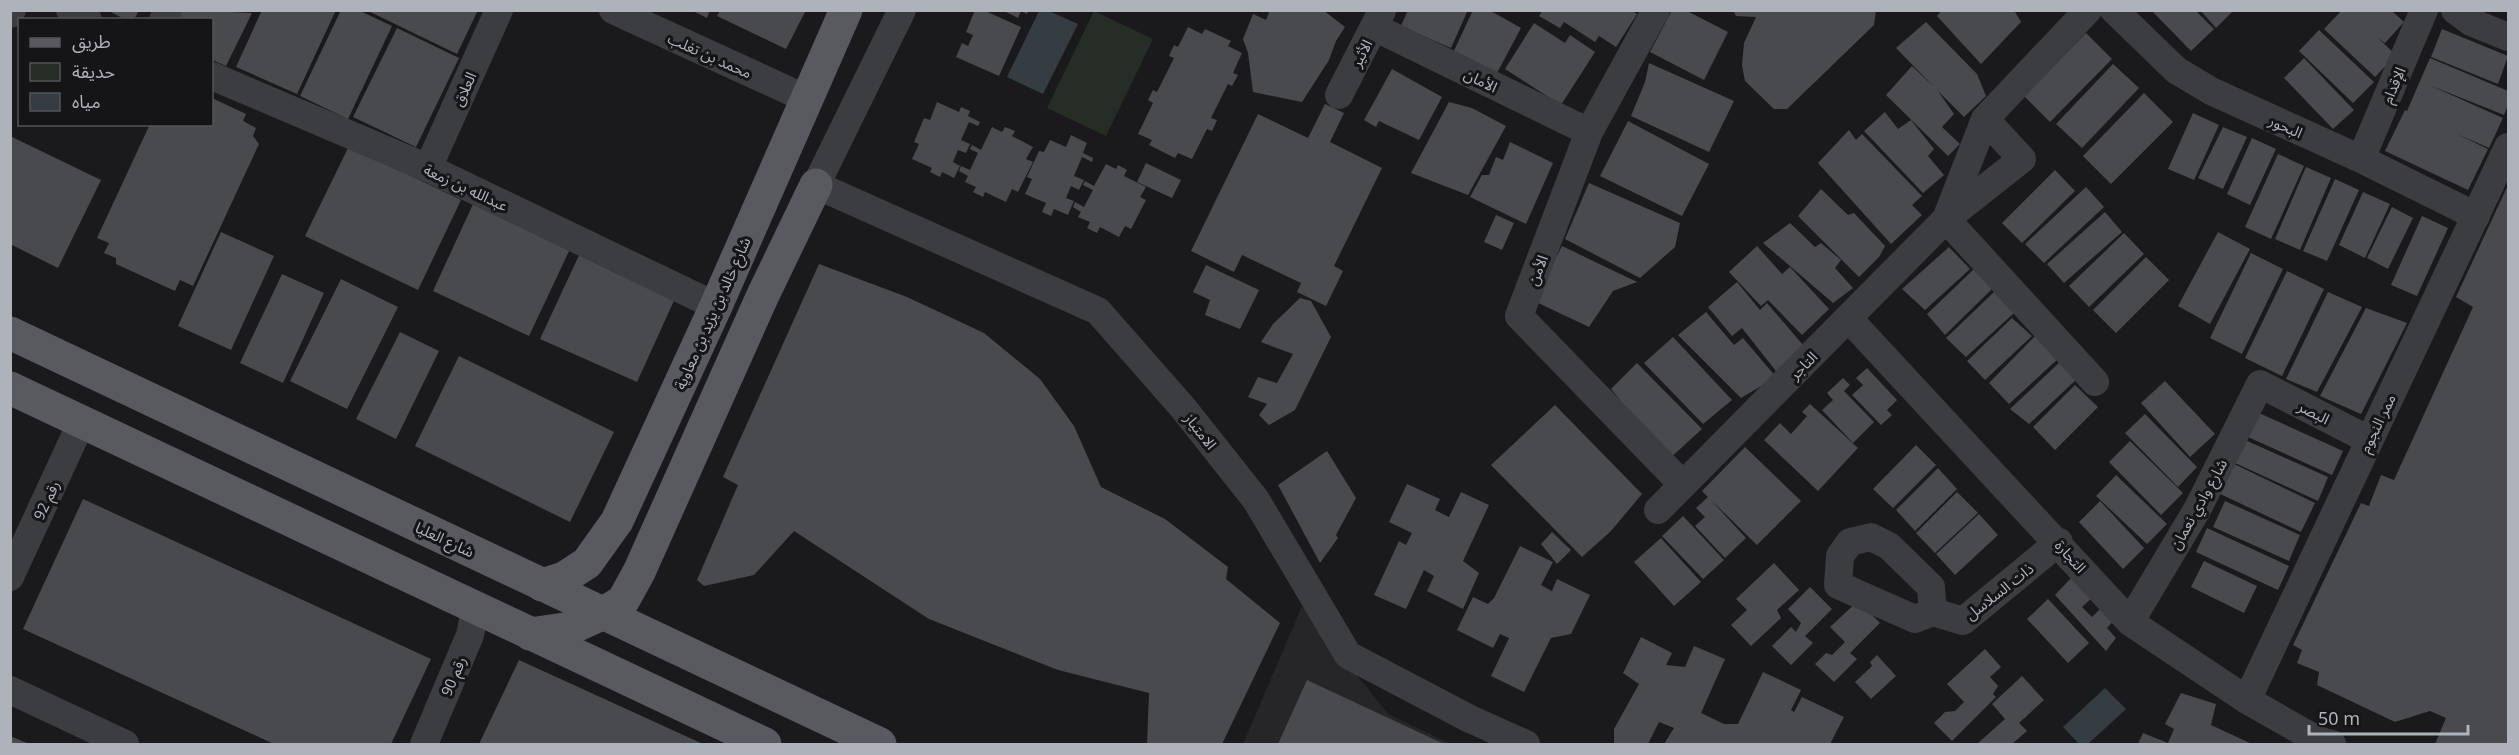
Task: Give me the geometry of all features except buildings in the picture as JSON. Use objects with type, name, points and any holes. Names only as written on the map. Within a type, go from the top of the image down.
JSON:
[{"type":"main road","name":"شارع خالد بن يزيد بن معاوية","points":[[542,585],[564,578],[587,563],[617,521],[716,306],[846,10]]},
{"type":"main road","points":[[530,634],[571,628],[602,614],[623,601],[639,572],[762,295],[816,185]]},
{"type":"main road","name":"شارع العليا","points":[[10,333],[880,744]]},
{"type":"main road","points":[[10,388],[765,744]]},
{"type":"main road","points":[[617,521],[621,532],[629,540],[640,543],[652,540]]},
{"type":"street","points":[[70,10],[84,18]]},
{"type":"street","name":"العلاق","points":[[428,168],[499,10]]},
{"type":"street","name":"محمد بن تغلب","points":[[613,10],[807,99]]},
{"type":"street","points":[[816,185],[902,10]]},
{"type":"street","name":"الأمن","points":[[1656,10],[1589,132],[1519,316],[1683,485]]},
{"type":"street","name":"التاجر","points":[[1946,219],[1985,119],[2088,10]]},
{"type":"street","name":"البحور","points":[[2114,10],[2176,70],[2211,91],[2361,159],[2476,216]]},
{"type":"street","name":"الإقدام","points":[[2361,159],[2424,10]]},
{"type":"street","points":[[2455,10],[2471,22],[2508,37]]},
{"type":"street","name":"الأمان","points":[[1378,19],[1589,132]]},
{"type":"street","name":"الأثير","points":[[1339,95],[1378,19]]},
{"type":"street","name":"عبدالله بن زمعة","points":[[213,76],[428,168],[716,306]]},
{"type":"street","name":"التاجر","points":[[1658,510],[1946,219],[2022,159],[1985,119]]},
{"type":"street","name":"ممر النجوم","points":[[2247,700],[2508,147]]},
{"type":"street","name":"الامتياز","points":[[816,185],[1098,311],[1184,409],[1256,500],[1348,655],[1470,719],[1526,744]]},
{"type":"street","points":[[1946,219],[2095,382]]},
{"type":"street","name":"التجارة","points":[[1849,319],[2059,542],[2130,622],[2247,700],[2317,740],[2332,744]]},
{"type":"street","name":"البصر","points":[[2260,384],[2369,440]]},
{"type":"street","name":"شارع وادي نعمان","points":[[2130,622],[2198,508],[2260,384]]},
{"type":"street","name":"رقم 92","points":[[10,577],[81,423]]},
{"type":"street","name":"ذات السلاسل","points":[[1933,612],[1963,621],[2059,542]]},
{"type":"street","name":"رقم 90","points":[[424,744],[470,635],[476,606]]},
{"type":"street","points":[[10,690],[125,744]]},
{"type":"shaded area","points":[[1302,606],[1388,714],[1451,744],[1243,744]]},
{"type":"green space","points":[[1094,11],[1153,39],[1106,136],[1047,108]]},
{"type":"water","points":[[1039,11],[1049,11],[1078,24],[1043,94],[1007,77]]},
{"type":"water","points":[[2105,688],[2126,709],[2088,744],[2079,744],[2063,727]]}]
